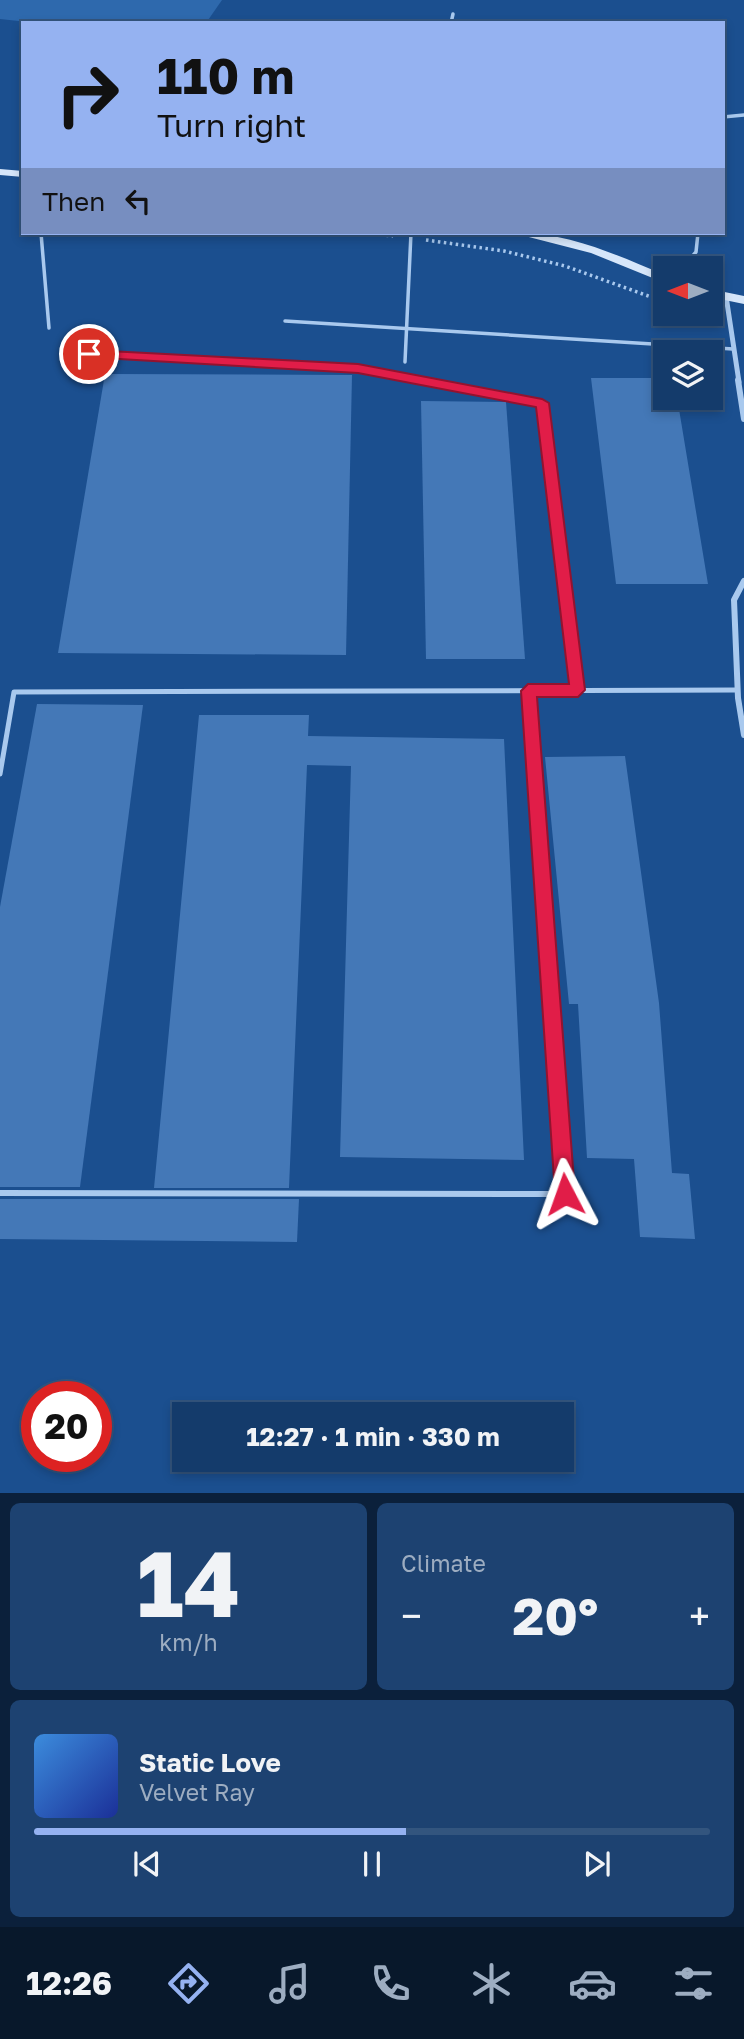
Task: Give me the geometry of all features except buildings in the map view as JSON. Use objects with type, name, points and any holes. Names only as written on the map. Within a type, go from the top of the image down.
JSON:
[{"type":"main road","points":[[0,172],[21,174]]},
{"type":"main road","points":[[533,235],[594,250],[653,274]]},
{"type":"main road","points":[[723,295],[744,300]]},
{"type":"street","points":[[726,296],[744,419]]},
{"type":"street","points":[[744,581],[734,600],[737,690],[744,735]]},
{"type":"lane","points":[[452,21],[453,15]]},
{"type":"lane","points":[[725,117],[744,115]]},
{"type":"lane","points":[[41,235],[49,328]]},
{"type":"lane","points":[[405,362],[411,235]]},
{"type":"lane","points":[[692,256],[696,252],[698,235]]},
{"type":"lane","points":[[285,321],[733,349]]},
{"type":"lane","points":[[89,354],[358,368],[542,403],[578,690]]},
{"type":"lane","points":[[0,774],[14,692],[737,690]]},
{"type":"lane","points":[[0,1193],[565,1194],[528,691]]},
{"type":"path","points":[[411,235],[504,251],[565,266],[653,298]]},
{"type":"shaded area","points":[[0,0],[222,0],[207,21],[0,19]]},
{"type":"route","points":[[89,354],[358,368],[542,403],[578,690],[528,691],[565,1194]]}]
